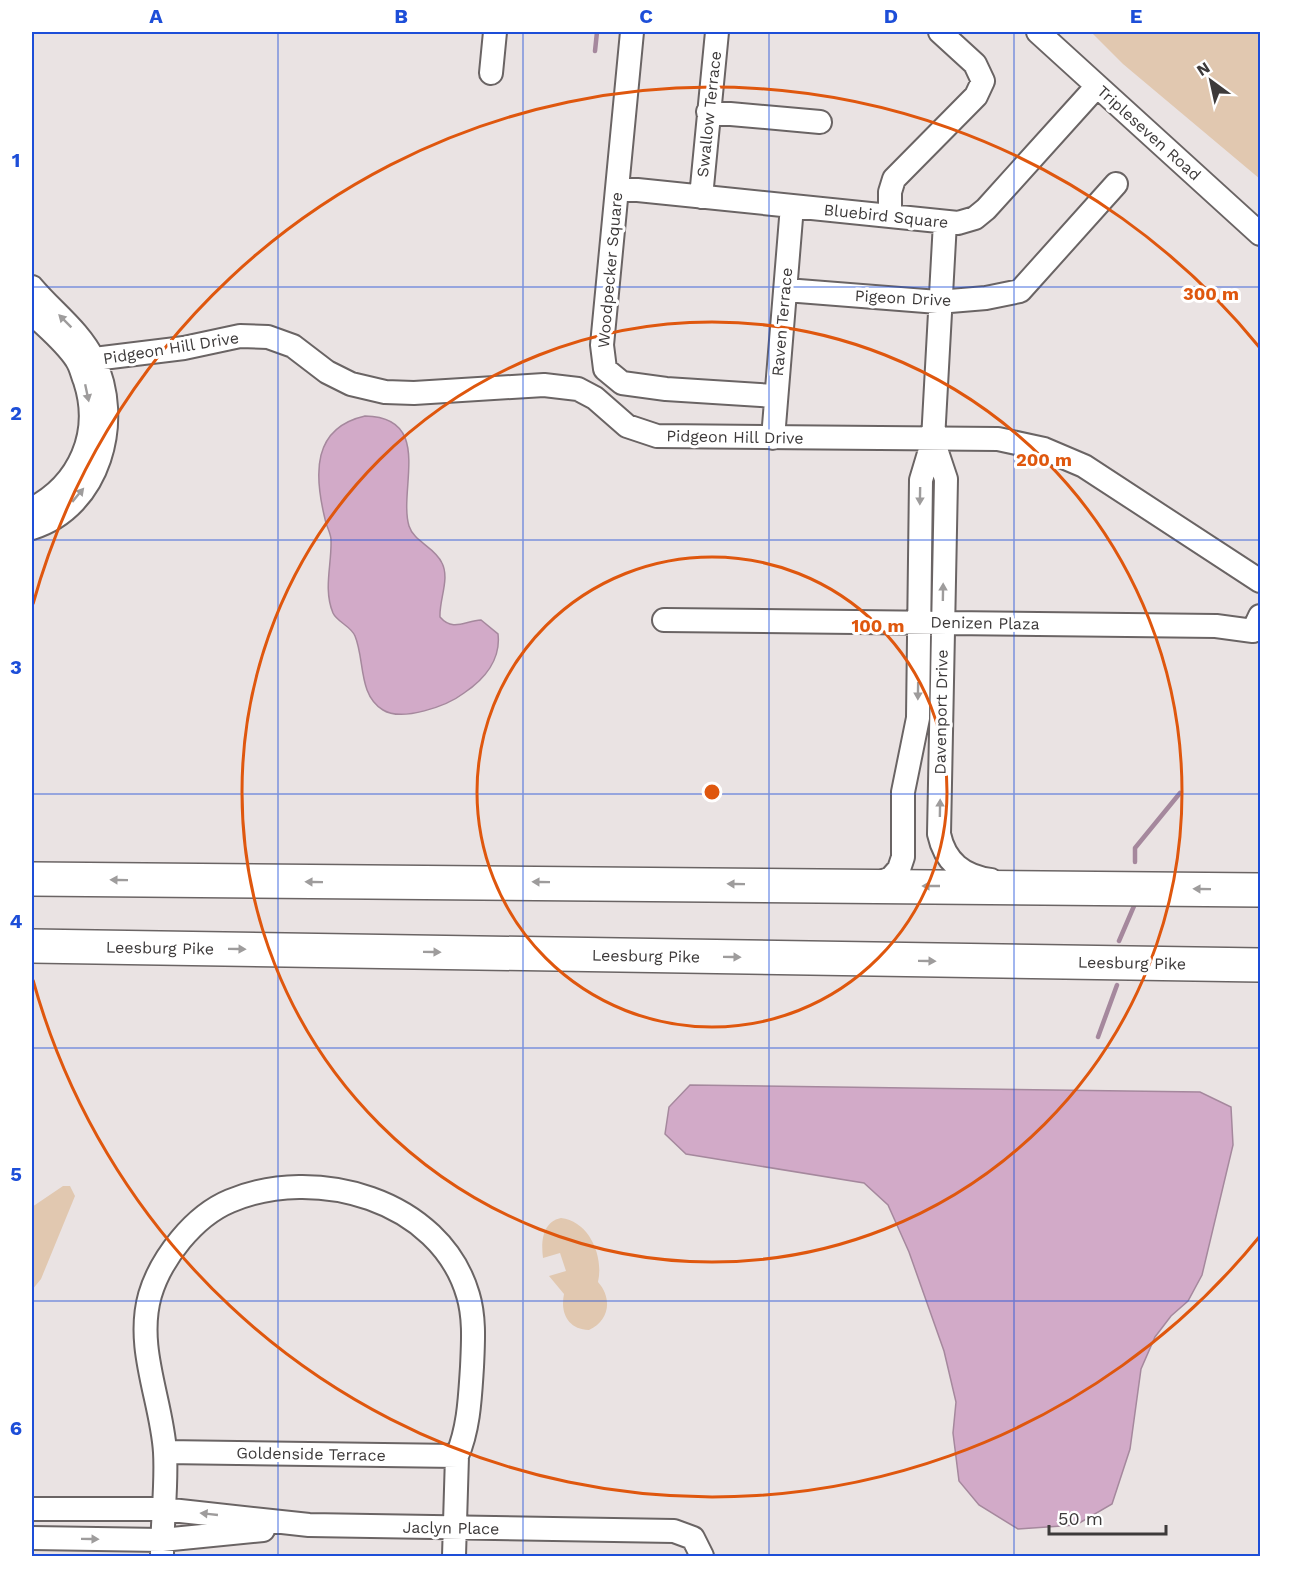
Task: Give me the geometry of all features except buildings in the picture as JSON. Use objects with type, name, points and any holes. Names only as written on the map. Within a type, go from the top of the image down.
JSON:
[{"type":"highway","points":[[32,879],[1031,886],[1260,890]]},
{"type":"highway","name":"Leesburg Pike","points":[[32,946],[1260,965]]},
{"type":"street","points":[[491,73],[495,32]]},
{"type":"street","name":"Woodpecker Square","points":[[632,32],[602,345],[605,369],[622,383],[666,389],[775,396]]},
{"type":"street","name":"Swallow Terrace","points":[[700,197],[717,32]]},
{"type":"street","points":[[890,215],[890,192],[894,179],[976,96],[984,81],[975,64],[940,32]]},
{"type":"street","name":"Tripleseven Road","points":[[1038,32],[1260,234]]},
{"type":"street","name":"Bluebird Square","points":[[618,188],[958,223],[981,214],[1097,86]]},
{"type":"street","points":[[708,112],[820,122]]},
{"type":"street","name":"Pigeon Drive","points":[[786,290],[938,302],[987,298],[1020,291],[1116,184]]},
{"type":"street","name":"Raven Terrace","points":[[773,438],[792,206]]},
{"type":"street","name":"Davenport Drive","points":[[872,885],[891,878],[903,857],[903,792],[918,718],[921,480],[933,440],[938,302],[945,222]]},
{"type":"street","name":"Pidgeon Hill Drive","points":[[32,287],[70,324],[86,360],[104,388],[107,409],[105,443],[90,480],[69,506],[54,518],[32,528]]},
{"type":"street","name":"Pidgeon Hill Drive","points":[[32,313],[62,342],[86,360],[184,348],[240,336],[268,337],[293,346],[327,372],[351,384],[385,392],[562,386],[578,389],[591,395],[627,426],[657,436],[998,439],[1064,456],[1115,484],[1260,581]]},
{"type":"street","name":"Pidgeon Hill Drive","points":[[32,509],[60,489],[75,472],[90,435],[86,360]]},
{"type":"street","name":"Davenport Drive","points":[[933,440],[946,479],[939,834],[942,845],[956,867],[985,879],[1031,886]]},
{"type":"street","name":"Denizen Plaza","points":[[664,620],[1216,626],[1253,631],[1260,616]]},
{"type":"street","points":[[162,1548],[165,1452],[146,1338],[150,1296],[171,1254],[191,1229],[229,1201],[267,1190],[309,1188],[359,1194],[382,1202],[425,1230],[445,1252],[468,1295],[473,1329],[470,1403],[463,1443],[457,1456],[454,1557]]},
{"type":"street","name":"Goldenside Terrace","points":[[165,1452],[457,1456]]},
{"type":"street","name":"Jaclyn Place","points":[[32,1509],[162,1509],[309,1525],[684,1533],[699,1546],[702,1557]]},
{"type":"street","name":"Jaclyn Place","points":[[32,1539],[162,1548],[309,1525]]},
{"type":"shaded area","points":[[1091,32],[1260,32],[1260,179],[1123,64]]},
{"type":"shaded area","points":[[365,416],[386,419],[399,428],[406,441],[409,457],[407,511],[409,526],[415,536],[439,557],[442,563],[445,583],[440,617],[454,625],[481,620],[498,634],[497,652],[485,675],[456,698],[424,711],[391,713],[375,703],[369,695],[363,676],[355,636],[335,616],[330,604],[331,540],[319,486],[321,455],[326,442],[335,431],[348,422]]},
{"type":"shaded area","points":[[690,1085],[1200,1092],[1231,1107],[1233,1145],[1202,1275],[1188,1301],[1171,1316],[1155,1337],[1141,1369],[1130,1449],[1112,1504],[1076,1525],[1018,1529],[979,1505],[959,1481],[953,1433],[956,1402],[944,1351],[909,1252],[888,1205],[864,1183],[686,1154],[665,1134],[669,1107]]},
{"type":"shaded area","points":[[63,1186],[70,1186],[75,1196],[41,1279],[32,1290],[32,1207]]},
{"type":"shaded area","points":[[561,1218],[571,1221],[587,1233],[599,1261],[598,1282],[606,1295],[607,1309],[601,1321],[589,1330],[576,1327],[567,1319],[563,1308],[564,1294],[549,1276],[566,1271],[560,1253],[543,1258],[542,1246],[546,1228]]},
{"type":"waterway","points":[[595,51],[597,32]]},
{"type":"waterway","points":[[1135,862],[1135,848],[1180,793]]},
{"type":"waterway","points":[[1119,941],[1134,906]]},
{"type":"waterway","points":[[1098,1037],[1117,985]]}]
